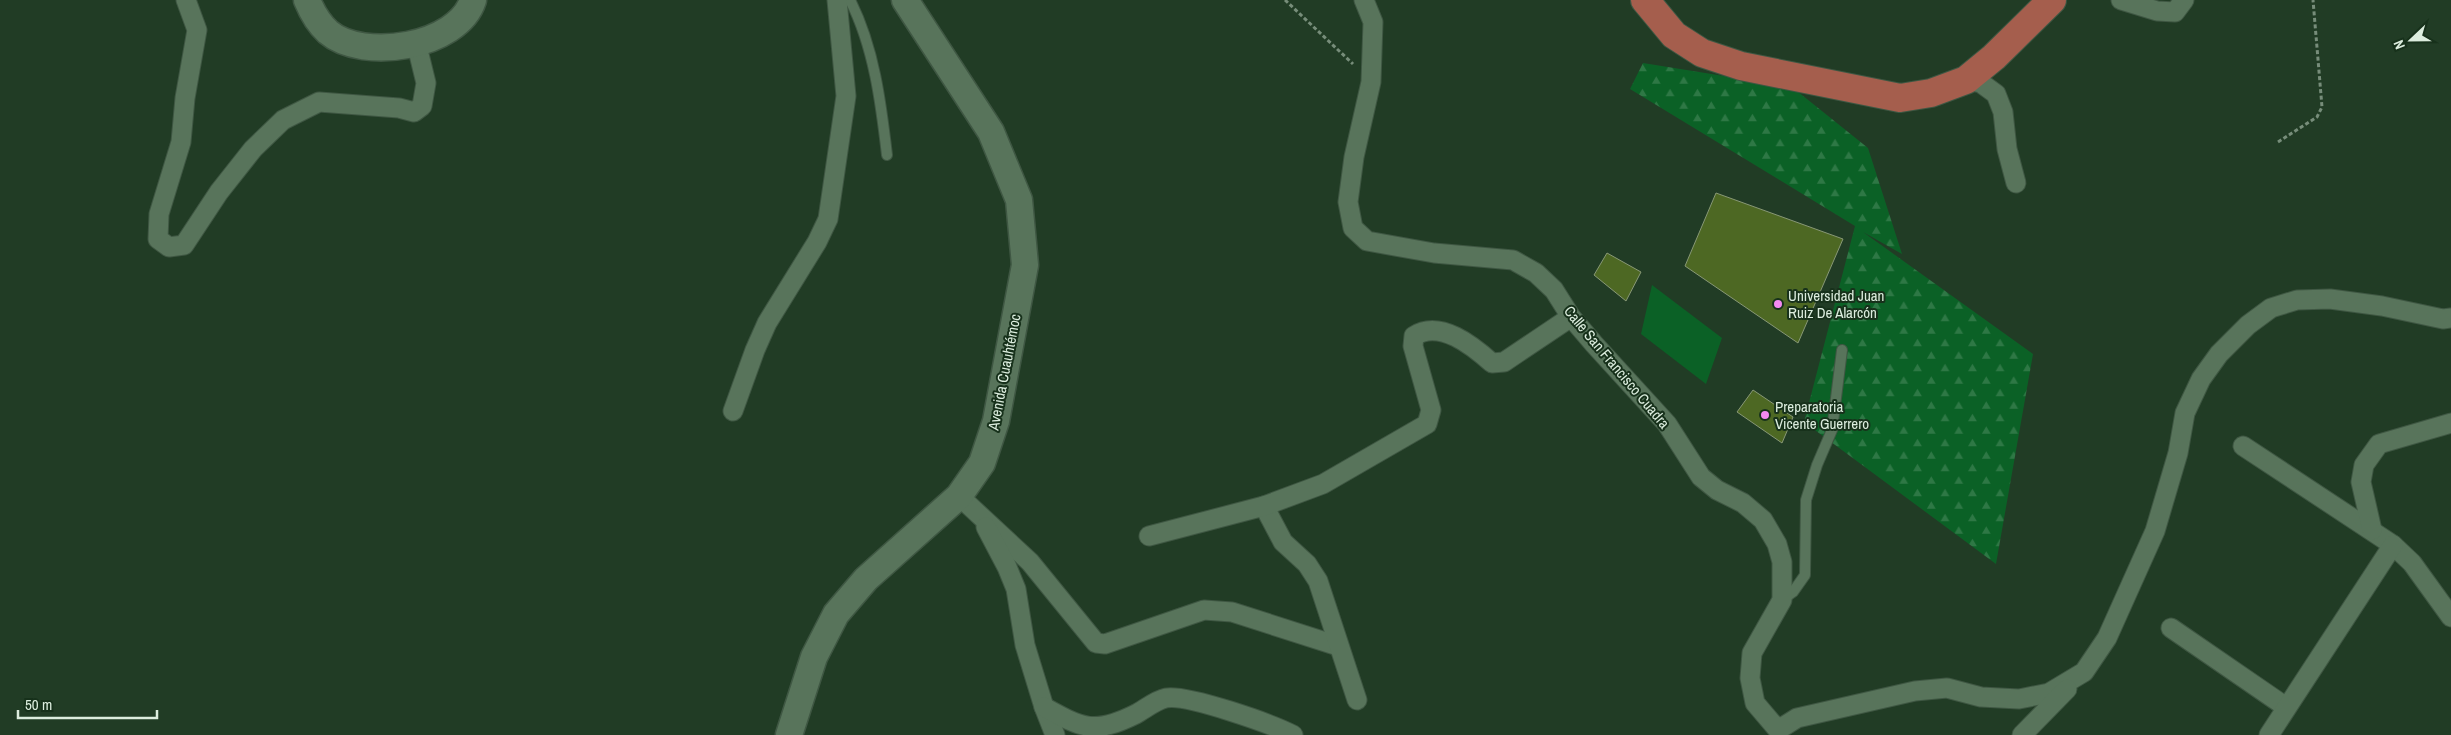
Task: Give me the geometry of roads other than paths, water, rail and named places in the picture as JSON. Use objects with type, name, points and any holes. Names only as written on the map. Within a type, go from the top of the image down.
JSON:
[{"type":"main road","points":[[307,0],[314,16],[329,33],[356,46],[384,47],[416,42],[441,35],[454,27],[470,7],[473,0]]},
{"type":"main road","name":"Avenida Cuauhtémoc","points":[[789,735],[814,658],[836,614],[866,579],[968,505],[996,421],[1025,265],[1019,200],[991,132],[905,0]]},
{"type":"main road","points":[[1644,0],[1674,35],[1702,54],[1741,66],[1900,98],[1931,93],[1966,80],[1994,57],[2052,0]]},
{"type":"street","points":[[186,0],[197,30],[185,98],[182,142],[159,214],[158,239],[169,247],[184,245],[219,192],[253,149],[283,120],[319,102],[399,108],[414,112],[422,106],[426,83],[416,42]]},
{"type":"street","points":[[733,411],[767,323],[817,242],[828,219],[846,96],[837,0]]},
{"type":"street","name":"Calle San Francisco Cuadra","points":[[1364,0],[1373,22],[1371,82],[1354,157],[1348,202],[1353,228],[1367,241],[1434,253],[1513,260],[1536,273],[1554,290],[1572,317],[1667,424],[1701,477],[1718,490],[1743,504],[1763,520],[1776,544],[1782,562],[1782,600],[1752,653],[1750,678],[1755,703],[1777,732],[1797,718],[1916,691],[1947,688],[1981,697],[2019,699],[2049,693],[2084,672],[2107,638],[2155,531],[2176,461],[2185,413],[2200,379],[2220,354],[2248,325],[2271,308],[2297,300],[2330,299],[2447,318]]},
{"type":"street","points":[[2122,0],[2157,11],[2175,12],[2184,0]]},
{"type":"street","points":[[1966,80],[1981,83],[1996,94],[2003,112],[2007,149],[2016,183]]},
{"type":"street","points":[[1149,536],[1264,506],[1323,484],[1428,424],[1431,410],[1414,346],[1414,336],[1422,331],[1432,330],[1464,340],[1492,363],[1497,364],[1504,362],[1572,317]]},
{"type":"street","points":[[2372,530],[2361,482],[2364,464],[2379,444],[2451,423]]},
{"type":"street","points":[[2243,446],[2393,545],[2412,564],[2451,617]]},
{"type":"street","points":[[968,505],[1030,562],[1096,643],[1106,644],[1204,610],[1232,612],[1338,646]]},
{"type":"street","points":[[968,505],[1008,567],[1016,589],[1025,645],[1044,707],[1055,735]]},
{"type":"street","points":[[1264,506],[1283,542],[1307,564],[1318,581],[1357,700]]},
{"type":"street","points":[[2269,735],[2393,545]]},
{"type":"street","points":[[2171,628],[2286,707]]},
{"type":"street","points":[[2022,735],[2084,672]]},
{"type":"street","points":[[1044,707],[1079,726],[1101,726],[1125,719],[1166,698],[1191,699],[1293,735]]},
{"type":"lane","points":[[850,0],[860,19],[881,103],[887,155]]},
{"type":"lane","points":[[1782,600],[1792,592],[1805,575],[1806,500],[1817,465],[1832,430],[1842,350]]},
{"type":"place","name":"Universidad Juan Ruiz De Alarcón","points":[[1778,304]]},
{"type":"place","name":"Preparatoria Vicente Guerrero","points":[[1765,415]]}]
